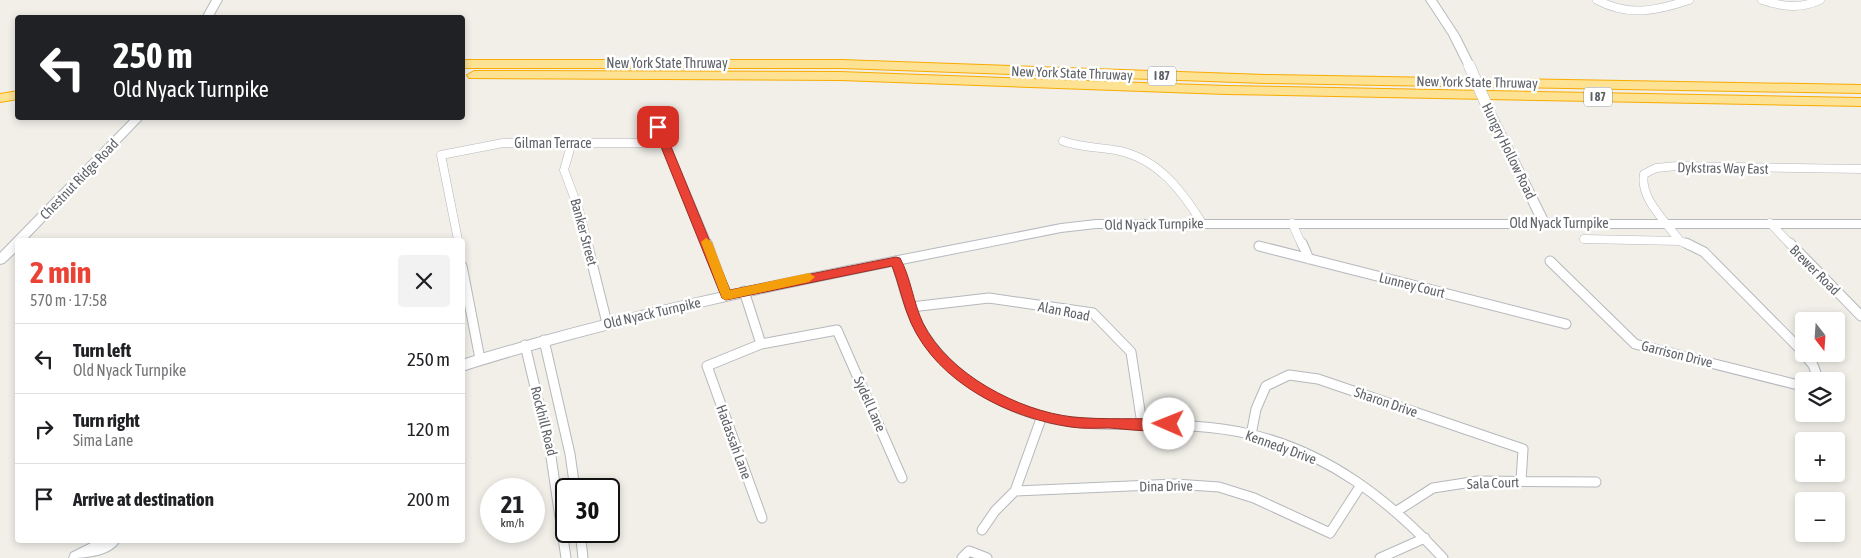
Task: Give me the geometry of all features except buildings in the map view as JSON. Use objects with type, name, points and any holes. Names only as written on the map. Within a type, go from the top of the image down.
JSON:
[{"type":"highway","name":"New York State Thruway","points":[[465,64],[674,62],[841,64],[1275,79],[1861,89]]},
{"type":"highway","name":"New York State Thruway","points":[[465,75],[832,76],[1226,90],[1861,102]]},
{"type":"highway","points":[[0,98],[15,96]]},
{"type":"highway","points":[[0,109],[15,106]]},
{"type":"street","points":[[209,15],[217,0]]},
{"type":"street","name":"Hungry Hollow Road","points":[[1431,0],[1454,36],[1469,65],[1490,113],[1544,223]]},
{"type":"street","points":[[1597,0],[1615,8],[1641,13],[1651,12],[1689,0]]},
{"type":"street","points":[[1762,0],[1776,5],[1799,7],[1808,6],[1820,0]]},
{"type":"street","name":"Chestnut Ridge Road","points":[[21,238],[136,120]]},
{"type":"street","points":[[658,127],[707,243],[726,295]]},
{"type":"street","points":[[1063,141],[1085,147],[1122,151],[1142,157],[1160,169],[1177,186],[1202,223]]},
{"type":"street","name":"Banker Street","points":[[572,142],[564,162],[564,170],[579,210],[607,323]]},
{"type":"street","name":"Gilman Terrace","points":[[458,238],[441,155],[502,143],[665,143]]},
{"type":"street","name":"Dykstras Way East","points":[[1668,222],[1642,184],[1644,174],[1656,168],[1677,166],[1861,169]]},
{"type":"street","points":[[1668,222],[1680,241]]},
{"type":"street","name":"Old Nyack Turnpike","points":[[465,365],[525,345],[607,323],[726,295],[1061,228],[1096,224],[1668,222],[1861,224]]},
{"type":"street","points":[[1292,223],[1308,259]]},
{"type":"street","name":"Brewer Road","points":[[1770,223],[1861,316]]},
{"type":"street","points":[[1584,239],[1680,241],[1704,252],[1800,349],[1813,365],[1816,372]]},
{"type":"street","name":"Chestnut Ridge Road","points":[[0,260],[15,244]]},
{"type":"street","name":"Lunney Court","points":[[1259,246],[1566,324]]},
{"type":"street","name":"Kennedy Drive","points":[[896,261],[911,308],[927,340],[942,359],[964,378],[989,395],[1042,416],[1073,422],[1214,428],[1251,435],[1325,464],[1361,485],[1397,510],[1444,558]]},
{"type":"street","name":"Garrison Drive","points":[[1550,261],[1636,344],[1795,384]]},
{"type":"street","points":[[465,282],[480,359]]},
{"type":"street","points":[[744,291],[762,344]]},
{"type":"street","name":"Alan Road","points":[[911,308],[989,298],[1093,313],[1131,352],[1142,424]]},
{"type":"street","name":"Sydell Lane","points":[[762,344],[837,330],[902,478]]},
{"type":"street","name":"Rockhill Road","points":[[544,340],[570,454],[573,478]]},
{"type":"street","name":"Hadassah Lane","points":[[762,344],[707,366],[762,518]]},
{"type":"street","name":"Rockhill Road","points":[[525,345],[553,459],[562,510],[566,558]]},
{"type":"street","name":"Sharon Drive","points":[[1251,435],[1256,408],[1266,386],[1289,375],[1318,379],[1523,449],[1521,481]]},
{"type":"street","points":[[982,530],[995,511],[1015,491],[1042,416]]},
{"type":"street","name":"Sala Court","points":[[1397,510],[1433,488],[1478,481],[1596,482]]},
{"type":"street","name":"Dina Drive","points":[[1015,491],[1175,484],[1219,487],[1254,498],[1330,533],[1361,485]]},
{"type":"street","points":[[1380,558],[1425,538]]},
{"type":"street","points":[[77,558],[106,543]]},
{"type":"street","points":[[581,543],[583,558]]},
{"type":"street","points":[[962,558],[969,550],[987,558]]},
{"type":"slow traffic","points":[[706,242],[726,295],[809,277]]},
{"type":"route","points":[[658,127],[707,243],[726,295],[896,261],[911,308],[927,340],[942,359],[964,378],[989,395],[1042,416],[1073,422],[1169,424]]}]
